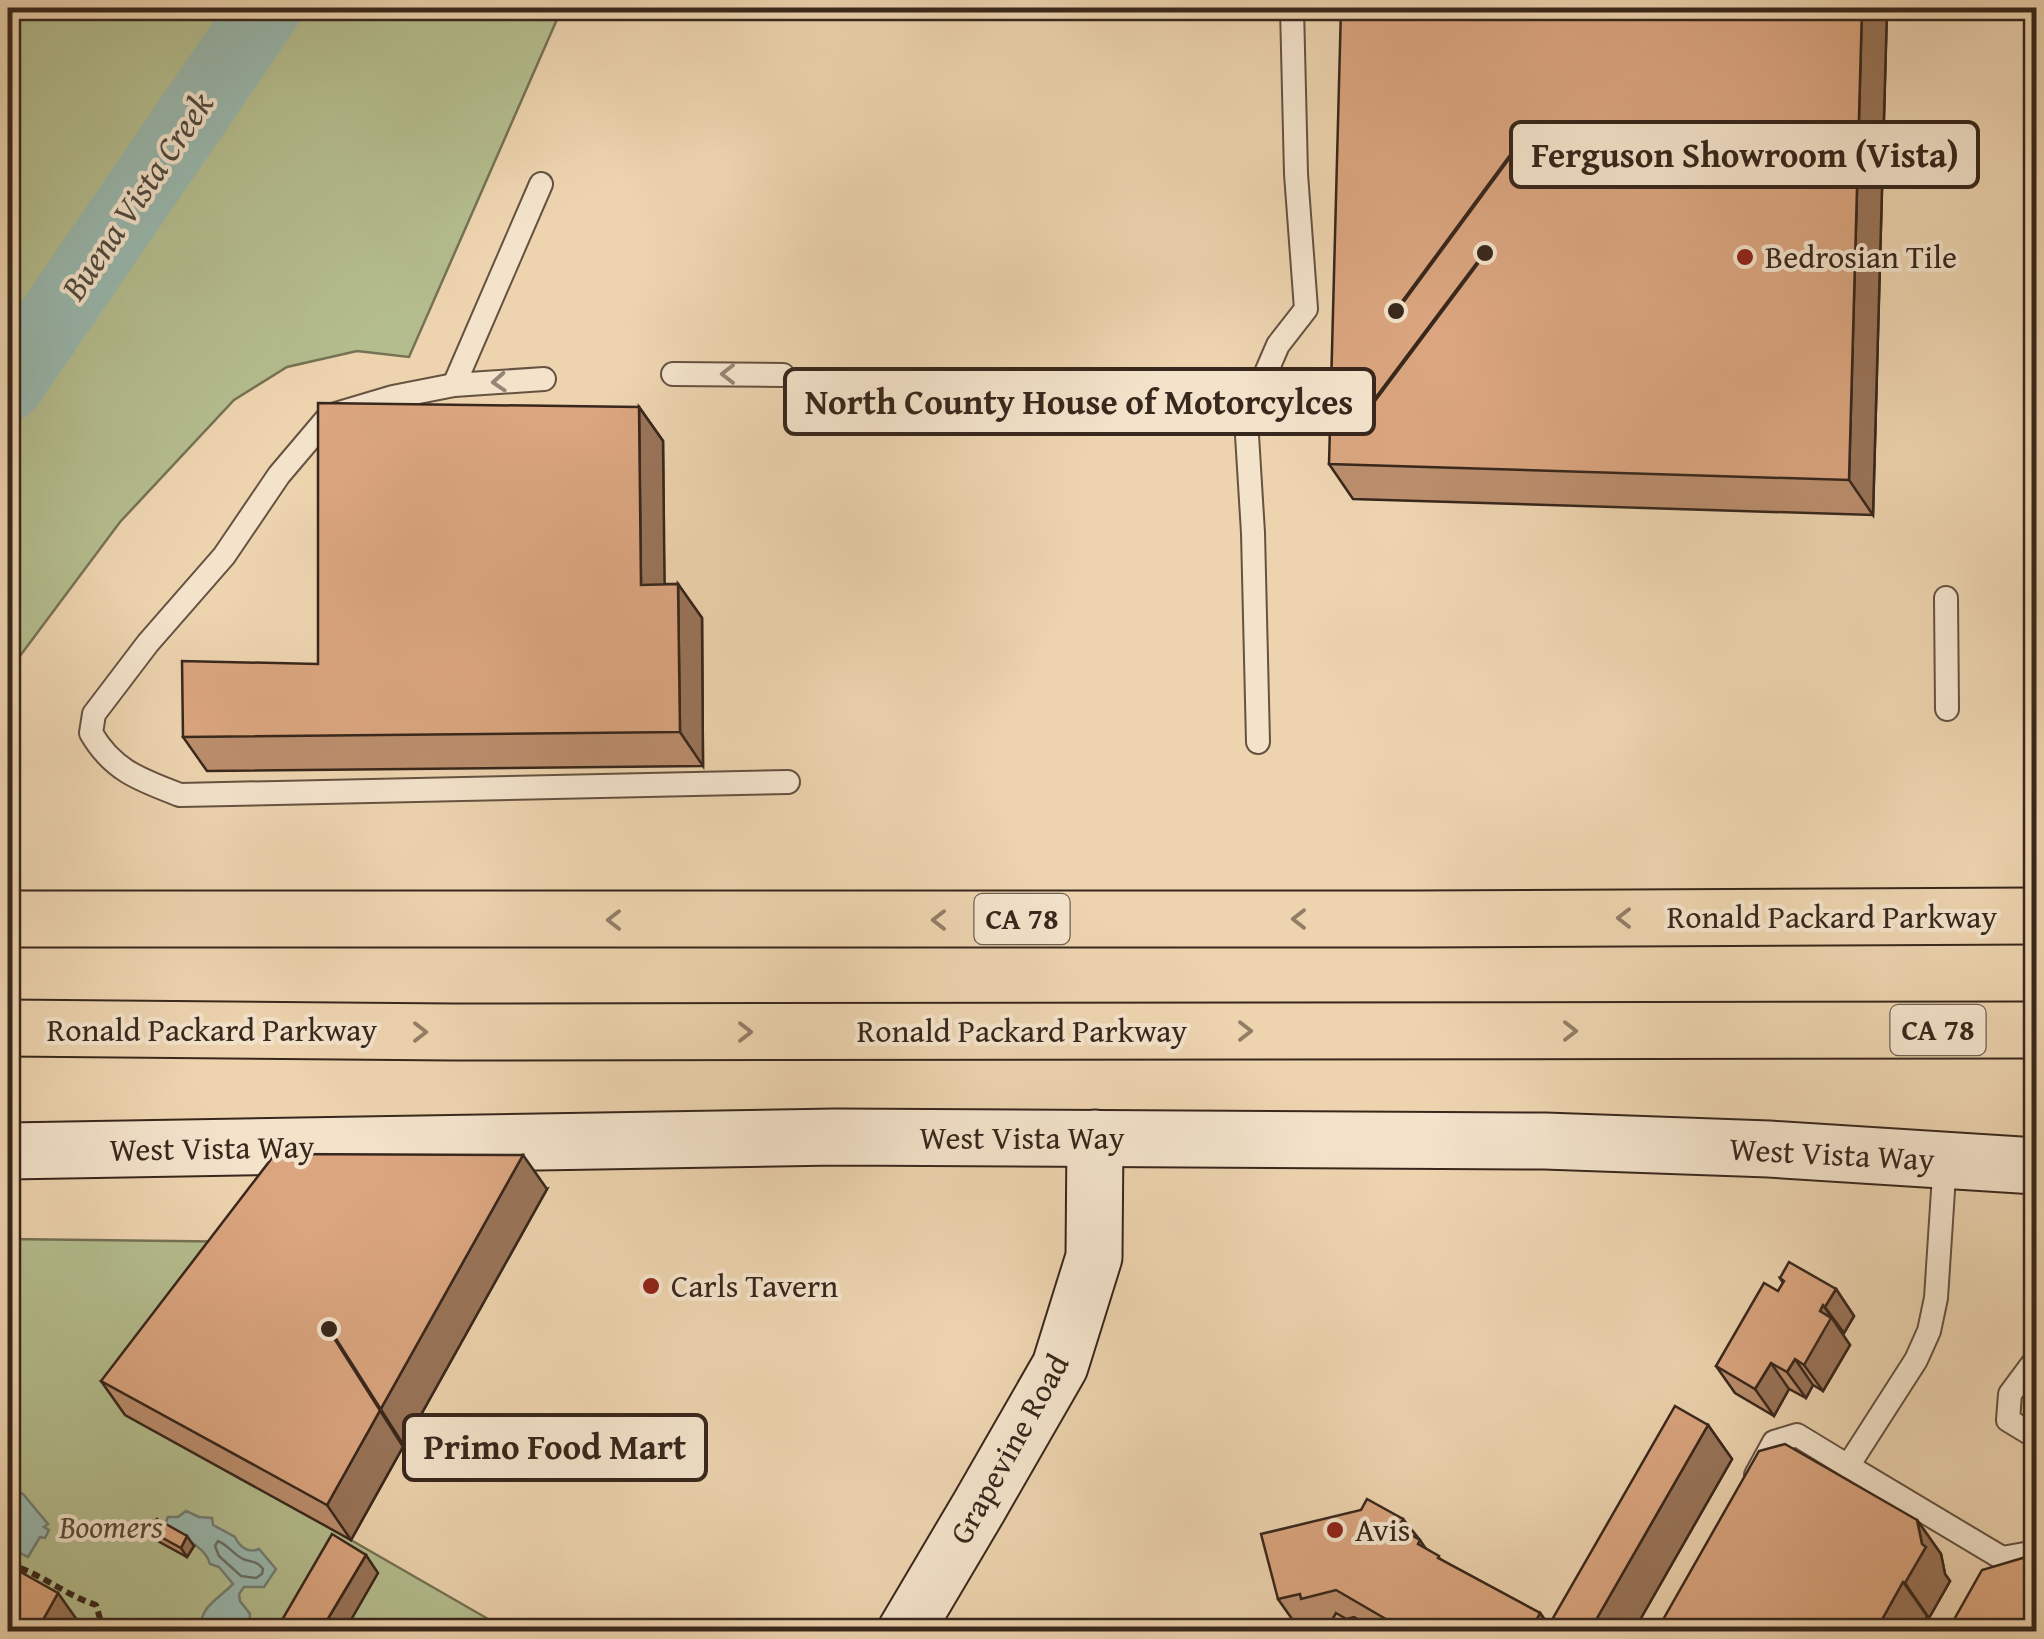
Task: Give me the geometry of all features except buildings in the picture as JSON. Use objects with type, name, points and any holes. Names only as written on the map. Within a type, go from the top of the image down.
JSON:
[{"type":"highway","name":"Ronald Packard Parkway","points":[[8,920],[2036,916]]},
{"type":"highway","name":"Ronald Packard Parkway","points":[[8,1028],[433,1032],[2036,1030]]},
{"type":"highway","points":[[1840,1030],[2036,1066]]},
{"type":"main road","name":"West Vista Way","points":[[8,1151],[836,1137],[1545,1141],[1769,1149],[2036,1166]]},
{"type":"main road","name":"Grapevine Road","points":[[905,1632],[1060,1366],[1094,1257],[1095,1138]]},
{"type":"lane","points":[[1258,742],[1246,419],[1278,345],[1306,309],[1296,174],[1292,8]]},
{"type":"lane","points":[[454,385],[542,184]]},
{"type":"lane","points":[[674,374],[783,375]]},
{"type":"lane","points":[[544,379],[454,385],[328,416],[279,475],[224,556],[148,643],[94,714],[91,733],[102,752],[134,778],[180,795],[788,782]]},
{"type":"lane","points":[[1946,598],[1947,709]]},
{"type":"lane","points":[[1848,1466],[1916,1360],[1929,1331],[1936,1298],[1945,1160]]},
{"type":"lane","points":[[2036,1360],[2010,1394],[2008,1420],[2036,1437]]},
{"type":"lane","points":[[1746,1493],[1774,1442],[1797,1434],[2002,1558],[2036,1552]]},
{"type":"path","points":[[8,1564],[96,1605],[104,1632]]},
{"type":"green space","points":[[8,8],[562,8],[409,357],[357,351],[287,367],[234,400],[120,522],[8,672]]},
{"type":"green space","name":"Boomers","points":[[8,1239],[256,1242],[344,1536],[509,1631],[8,1632]]},
{"type":"water","points":[[8,1487],[23,1494],[48,1524],[44,1527],[49,1530],[45,1538],[40,1537],[28,1557],[11,1548],[15,1539],[8,1537]]},
{"type":"water","points":[[186,1511],[212,1518],[213,1525],[235,1537],[244,1548],[259,1549],[276,1569],[264,1587],[244,1587],[239,1594],[250,1614],[249,1631],[200,1631],[206,1609],[233,1584],[197,1547],[163,1528],[168,1517],[178,1517]]},
{"type":"waterway","name":"Buena Vista Creek","points":[[8,385],[266,8]]},
{"type":"place","name":"North County House of Motorcylces","points":[[1485,253]]},
{"type":"place","name":"Bedrosian Tile","points":[[1745,257]]},
{"type":"place","name":"Ferguson Showroom (Vista)","points":[[1396,311]]},
{"type":"place","name":"Carls Tavern","points":[[651,1286]]},
{"type":"place","name":"Primo Food Mart","points":[[329,1329]]},
{"type":"place","name":"Avis","points":[[1335,1530]]}]
